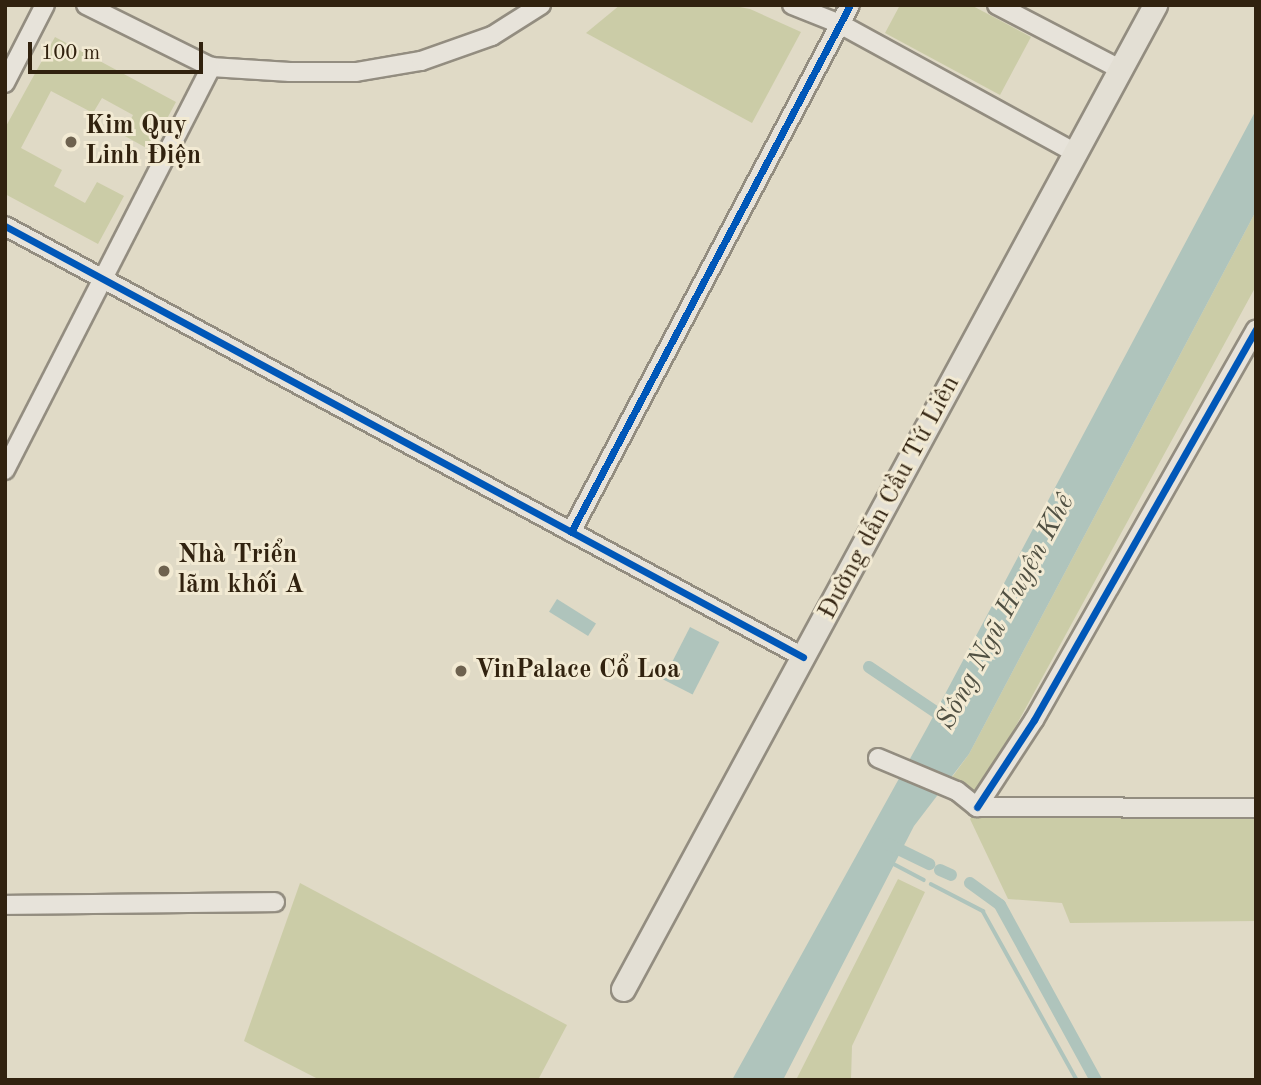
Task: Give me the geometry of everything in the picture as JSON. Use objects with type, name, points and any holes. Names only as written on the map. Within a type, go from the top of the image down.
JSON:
[{"type":"main road","name":"Đường dẫn Cầu Tứ Liên","points":[[623,989],[1155,5]]},
{"type":"street","points":[[5,83],[46,5]]},
{"type":"street","points":[[86,5],[211,68],[356,72],[421,61],[492,36],[541,5]]},
{"type":"street","points":[[792,5],[840,24],[1076,153]]},
{"type":"street","points":[[570,532],[850,5]]},
{"type":"street","points":[[997,5],[1120,69]]},
{"type":"street","points":[[5,470],[106,281],[211,68]]},
{"type":"street","points":[[5,226],[803,657]]},
{"type":"street","points":[[978,807],[1034,720],[1256,330]]},
{"type":"street","points":[[878,758],[957,791],[978,807],[1256,808]]},
{"type":"street","points":[[5,905],[275,902]]},
{"type":"green space","points":[[620,5],[729,5],[750,9],[801,32],[752,123],[586,33]]},
{"type":"green space","points":[[900,5],[971,5],[1031,37],[1000,95],[885,33]]},
{"type":"green space","points":[[55,37],[176,102],[150,150],[123,135],[133,115],[102,98],[93,113],[51,91],[21,148],[62,170],[54,186],[85,203],[97,182],[124,196],[98,244],[5,194],[5,128]]},
{"type":"green space","points":[[1256,211],[1256,286],[976,799],[950,780],[969,754]]},
{"type":"green space","points":[[977,807],[1256,808],[1256,921],[1070,923],[1062,903],[1008,899],[970,819]]},
{"type":"green space","points":[[898,879],[925,892],[852,1046],[851,1080],[796,1080]]},
{"type":"green space","points":[[300,883],[567,1025],[538,1080],[320,1080],[244,1041]]},
{"type":"water","name":"Sông Ngũ Huyện Khê","points":[[1256,110],[1256,211],[969,754],[914,826],[783,1080],[732,1080],[927,728]]},
{"type":"water","points":[[557,599],[596,623],[588,636],[549,612]]},
{"type":"water","points":[[690,627],[719,642],[693,695],[663,680]]},
{"type":"waterway","points":[[869,667],[946,719]]},
{"type":"waterway","points":[[888,844],[929,864]]},
{"type":"waterway","points":[[892,863],[924,880]]},
{"type":"waterway","points":[[940,870],[951,875]]},
{"type":"waterway","points":[[970,883],[1000,905],[1096,1080]]},
{"type":"waterway","points":[[931,884],[983,911],[1077,1080]]},
{"type":"cycle path","points":[[571,532],[850,5]]},
{"type":"cycle path","points":[[5,226],[803,657]]},
{"type":"cycle path","points":[[977,807],[1034,720],[1256,330]]},
{"type":"place","name":"Kim Quy Linh Điện","points":[[71,142]]},
{"type":"place","name":"Nhà Triển lãm khối A","points":[[164,571]]},
{"type":"place","name":"VinPalace Cổ Loa","points":[[461,671]]}]
